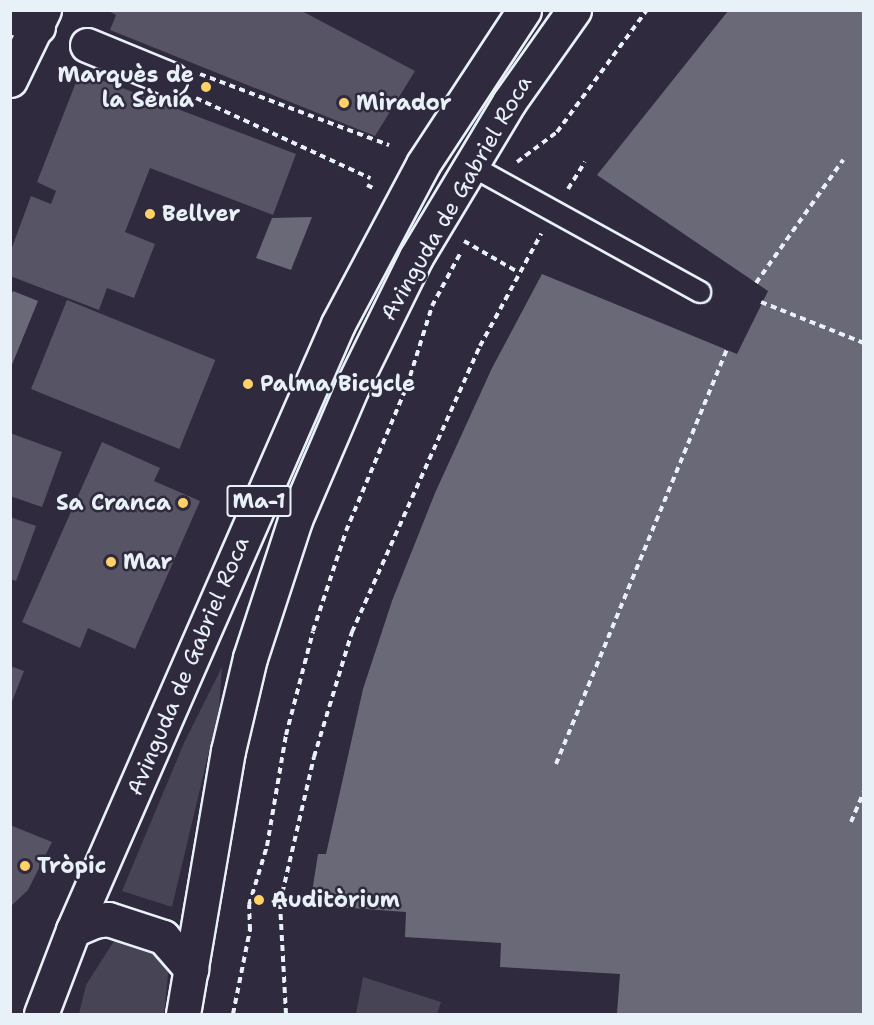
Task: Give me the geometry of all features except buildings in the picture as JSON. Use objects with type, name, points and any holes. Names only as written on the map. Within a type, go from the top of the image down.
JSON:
[{"type":"main road","name":"Avinguda de Gabriel Roca","points":[[41,1014],[73,930],[338,324],[423,164],[524,10]]},
{"type":"main road","name":"Avinguda de Gabriel Roca","points":[[183,1014],[228,751],[250,658],[282,553],[371,347],[416,258],[519,87],[574,10]]},
{"type":"main road","points":[[10,80],[31,18]]},
{"type":"main road","points":[[87,45],[170,79]]},
{"type":"main road","points":[[73,930],[94,921],[108,919],[152,933],[163,937],[191,969]]},
{"type":"lane","points":[[470,165],[700,292]]},
{"type":"path","points":[[500,182],[515,163],[557,132],[647,10]]},
{"type":"path","points":[[170,79],[202,74],[389,145]]},
{"type":"path","points":[[170,79],[193,96],[370,178]]},
{"type":"path","points":[[756,283],[843,160]]},
{"type":"path","points":[[286,1014],[280,903],[314,757],[352,632],[480,346],[585,162]]},
{"type":"path","points":[[233,1014],[250,930],[249,905],[267,846],[286,735],[313,631],[346,531],[407,386],[432,306],[471,232]]},
{"type":"path","points":[[761,302],[864,343]]},
{"type":"path","points":[[556,764],[727,350]]},
{"type":"path","points":[[851,822],[864,792]]},
{"type":"shaded area","points":[[222,667],[219,709],[172,907],[122,891],[184,743]]},
{"type":"shaded area","points":[[121,930],[170,955],[164,1014],[79,1014],[86,985]]},
{"type":"shaded area","points":[[363,977],[441,1002],[437,1014],[356,1014]]},
{"type":"water","points":[[728,11],[863,11],[863,1014],[617,1013],[620,974],[500,967],[501,943],[405,937],[406,912],[310,905],[318,854],[326,854],[363,689],[392,601],[435,493],[492,368],[542,274],[737,354],[768,291],[597,175]]},
{"type":"water","points":[[312,217],[291,270],[256,258],[272,218]]},
{"type":"water","points":[[13,291],[38,301],[11,367],[10,298]]},
{"type":"place","name":"Marquès de la Sènia","points":[[206,87]]},
{"type":"place","name":"Mirador","points":[[344,103]]},
{"type":"place","name":"Bellver","points":[[150,214]]},
{"type":"place","name":"Palma Bicycle","points":[[248,384]]},
{"type":"place","name":"Sa Cranca","points":[[183,503]]},
{"type":"place","name":"Mar","points":[[111,562]]},
{"type":"place","name":"Tròpic","points":[[25,866]]},
{"type":"place","name":"Auditòrium","points":[[259,900]]}]
